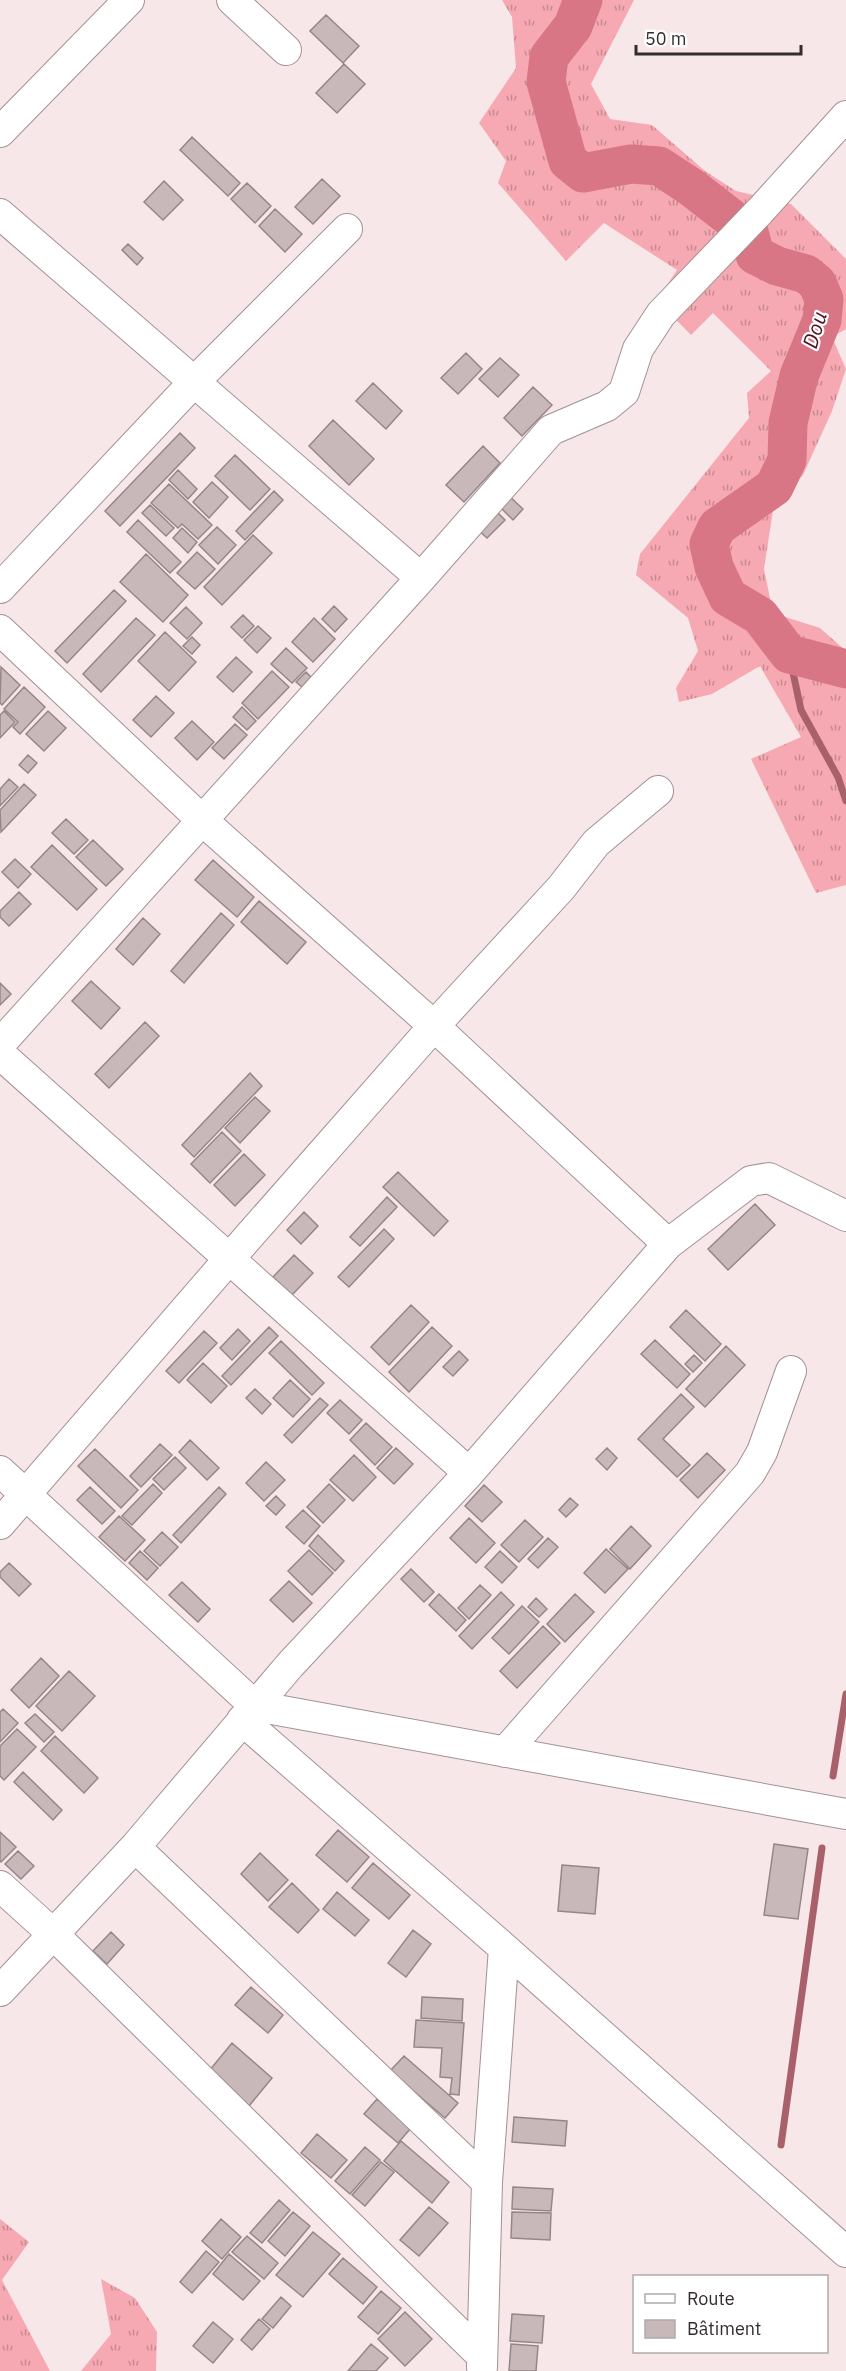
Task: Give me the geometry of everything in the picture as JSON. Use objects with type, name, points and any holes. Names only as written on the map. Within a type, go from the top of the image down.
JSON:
[{"type":"street","points":[[0,132],[129,0]]},
{"type":"street","points":[[232,0],[286,50]]},
{"type":"street","points":[[0,1044],[421,578],[551,430],[607,406],[624,392],[638,349],[660,314],[760,211],[846,116]]},
{"type":"street","points":[[0,214],[421,578]]},
{"type":"street","points":[[0,588],[194,382],[347,229]]},
{"type":"street","points":[[0,630],[202,821],[434,1026],[668,1245]]},
{"type":"street","points":[[0,1524],[434,1026],[561,888],[596,843],[658,791]]},
{"type":"street","points":[[0,1054],[469,1473]]},
{"type":"street","points":[[0,1991],[135,1847],[298,1657],[469,1473],[668,1245],[751,1181],[769,1178],[846,1216]]},
{"type":"street","points":[[505,1752],[750,1473],[762,1452],[791,1371]]},
{"type":"street","points":[[0,1471],[249,1713],[504,1948],[846,2252]]},
{"type":"street","points":[[249,1713],[505,1752],[846,1814]]},
{"type":"street","points":[[135,1847],[488,2182]]},
{"type":"street","points":[[0,1886],[52,1934],[482,2363]]},
{"type":"street","points":[[482,2363],[488,2182],[504,1948]]},
{"type":"green space","points":[[502,0],[634,0],[591,84],[610,119],[652,125],[705,171],[736,191],[791,204],[846,259],[846,329],[832,337],[846,369],[832,411],[803,475],[774,504],[764,569],[773,613],[820,628],[846,651],[846,885],[816,893],[751,759],[801,737],[760,666],[712,694],[679,702],[676,688],[698,651],[688,618],[636,575],[640,554],[749,418],[747,393],[771,371],[713,313],[691,335],[657,300],[677,270],[604,223],[566,261],[498,183],[506,161],[479,123],[516,68],[512,17]]},
{"type":"green space","points":[[0,2219],[29,2242],[2,2280],[50,2371],[0,2371]]},
{"type":"green space","points":[[101,2279],[135,2298],[157,2332],[156,2371],[81,2371],[111,2334]]},
{"type":"building","points":[[326,15],[359,46],[343,63],[310,31]]},
{"type":"building","points":[[344,64],[365,84],[337,113],[316,93]]},
{"type":"building","points":[[192,137],[240,183],[228,196],[180,150]]},
{"type":"building","points":[[322,179],[340,196],[313,224],[295,207]]},
{"type":"building","points":[[164,181],[183,200],[163,220],[144,202]]},
{"type":"building","points":[[247,183],[271,206],[255,223],[231,199]]},
{"type":"building","points":[[275,209],[302,234],[285,252],[259,226]]},
{"type":"building","points":[[128,244],[143,258],[137,265],[122,250]]},
{"type":"building","points":[[466,353],[482,369],[458,394],[441,378]]},
{"type":"building","points":[[500,358],[519,375],[498,397],[479,379]]},
{"type":"building","points":[[373,383],[402,411],[386,429],[356,401]]},
{"type":"building","points":[[533,387],[552,405],[522,436],[504,418]]},
{"type":"building","points":[[333,420],[374,459],[349,485],[309,446]]},
{"type":"building","points":[[180,433],[195,448],[120,526],[105,511]]},
{"type":"building","points":[[483,446],[500,463],[464,502],[446,485]]},
{"type":"building","points":[[235,455],[270,489],[250,510],[215,476]]},
{"type":"building","points":[[178,470],[197,489],[188,499],[169,480]]},
{"type":"building","points":[[212,482],[228,497],[209,518],[193,502]]},
{"type":"building","points":[[169,484],[212,525],[198,539],[182,524],[178,528],[151,503]]},
{"type":"building","points":[[274,491],[283,500],[245,540],[236,531]]},
{"type":"building","points":[[507,494],[523,509],[513,520],[497,504]]},
{"type":"building","points":[[150,505],[174,528],[166,536],[142,513]]},
{"type":"building","points":[[494,509],[505,520],[487,538],[476,528]]},
{"type":"building","points":[[138,520],[181,562],[170,573],[127,532]]},
{"type":"building","points":[[217,527],[236,545],[218,564],[199,545]]},
{"type":"building","points":[[182,528],[197,542],[188,553],[173,538]]},
{"type":"building","points":[[253,535],[272,553],[222,605],[204,587]]},
{"type":"building","points":[[197,552],[215,569],[195,589],[177,573]]},
{"type":"building","points":[[146,554],[188,595],[163,622],[120,582]]},
{"type":"building","points":[[114,590],[126,601],[67,663],[55,651]]},
{"type":"building","points":[[334,606],[347,619],[335,632],[322,619]]},
{"type":"building","points":[[186,607],[202,623],[187,639],[170,623]]},
{"type":"building","points":[[243,615],[254,626],[242,638],[231,627]]},
{"type":"building","points":[[136,618],[155,635],[101,692],[83,674]]},
{"type":"building","points":[[314,618],[335,639],[313,662],[292,642]]},
{"type":"building","points":[[258,626],[271,638],[257,653],[244,640]]},
{"type":"building","points":[[165,632],[196,662],[169,691],[138,661]]},
{"type":"building","points":[[192,637],[200,645],[192,654],[183,646]]},
{"type":"building","points":[[286,648],[307,668],[292,683],[271,664]]},
{"type":"building","points":[[236,657],[252,672],[233,692],[217,677]]},
{"type":"building","points":[[1,667],[20,685],[2,705],[0,703]]},
{"type":"building","points":[[272,671],[289,687],[258,719],[242,703]]},
{"type":"building","points":[[306,672],[311,677],[302,687],[296,682]]},
{"type":"building","points":[[24,687],[45,707],[20,734],[13,727],[18,722],[4,709]]},
{"type":"building","points":[[156,696],[174,713],[151,737],[133,720]]},
{"type":"building","points":[[242,707],[256,721],[247,730],[233,717]]},
{"type":"building","points":[[4,711],[15,722],[0,738],[0,715]]},
{"type":"building","points":[[48,711],[66,728],[44,751],[26,734]]},
{"type":"building","points":[[192,721],[214,742],[197,760],[175,738]]},
{"type":"building","points":[[235,724],[247,735],[224,759],[212,748]]},
{"type":"building","points":[[28,755],[37,763],[28,773],[19,765]]},
{"type":"building","points":[[9,779],[18,787],[0,806],[0,789]]},
{"type":"building","points":[[24,784],[36,795],[1,832],[0,810]]},
{"type":"building","points":[[66,819],[88,840],[74,854],[52,833]]},
{"type":"building","points":[[93,840],[123,869],[106,886],[76,857]]},
{"type":"building","points":[[52,845],[97,889],[77,910],[31,867]]},
{"type":"building","points":[[15,859],[31,874],[18,888],[2,872]]},
{"type":"building","points":[[213,860],[254,897],[237,917],[195,880]]},
{"type":"building","points":[[19,892],[31,904],[9,926],[0,917],[0,911]]},
{"type":"building","points":[[259,901],[306,942],[287,964],[241,922]]},
{"type":"building","points":[[221,913],[234,925],[184,983],[171,971]]},
{"type":"building","points":[[143,918],[160,934],[133,965],[116,949]]},
{"type":"building","points":[[91,981],[120,1008],[101,1029],[72,1001]]},
{"type":"building","points":[[0,983],[11,994],[0,1005]]},
{"type":"building","points":[[145,1022],[159,1036],[109,1088],[95,1074]]},
{"type":"building","points":[[250,1073],[262,1086],[194,1157],[182,1145]]},
{"type":"building","points":[[255,1097],[270,1111],[240,1143],[225,1128]]},
{"type":"building","points":[[222,1132],[241,1151],[210,1183],[191,1164]]},
{"type":"building","points":[[244,1154],[265,1175],[235,1206],[214,1185]]},
{"type":"building","points":[[398,1172],[448,1221],[434,1236],[383,1187]]},
{"type":"building","points":[[387,1197],[397,1207],[360,1246],[350,1237]]},
{"type":"building","points":[[755,1204],[775,1225],[728,1270],[708,1249]]},
{"type":"building","points":[[304,1212],[318,1226],[301,1244],[287,1230]]},
{"type":"building","points":[[384,1229],[394,1239],[349,1287],[338,1277]]},
{"type":"building","points":[[294,1255],[313,1273],[292,1295],[273,1277]]},
{"type":"building","points":[[411,1305],[429,1322],[389,1365],[371,1347]]},
{"type":"building","points":[[686,1310],[721,1344],[705,1361],[670,1327]]},
{"type":"building","points":[[269,1327],[278,1336],[231,1385],[222,1376]]},
{"type":"building","points":[[432,1327],[452,1346],[409,1392],[389,1372]]},
{"type":"building","points":[[238,1329],[250,1341],[232,1360],[220,1348]]},
{"type":"building","points":[[204,1331],[217,1343],[179,1383],[166,1371]]},
{"type":"building","points":[[655,1340],[690,1374],[677,1388],[641,1354]]},
{"type":"building","points":[[281,1341],[324,1383],[312,1395],[269,1353]]},
{"type":"building","points":[[726,1346],[745,1365],[705,1407],[686,1389]]},
{"type":"building","points":[[459,1351],[468,1360],[453,1376],[443,1367]]},
{"type":"building","points":[[694,1355],[702,1363],[693,1372],[685,1364]]},
{"type":"building","points":[[203,1363],[227,1386],[211,1403],[187,1380]]},
{"type":"building","points":[[290,1380],[310,1399],[293,1417],[273,1398]]},
{"type":"building","points":[[255,1389],[271,1404],[262,1414],[246,1398]]},
{"type":"building","points":[[681,1394],[694,1407],[663,1439],[690,1465],[677,1477],[638,1439]]},
{"type":"building","points":[[320,1398],[328,1405],[292,1443],[284,1435]]},
{"type":"building","points":[[340,1400],[362,1420],[349,1434],[327,1413]]},
{"type":"building","points":[[366,1423],[392,1447],[375,1465],[350,1440]]},
{"type":"building","points":[[190,1440],[219,1468],[207,1480],[179,1452]]},
{"type":"building","points":[[160,1444],[172,1455],[141,1487],[130,1476]]},
{"type":"building","points":[[396,1448],[413,1464],[394,1484],[377,1468]]},
{"type":"building","points":[[607,1448],[617,1458],[607,1470],[596,1459]]},
{"type":"building","points":[[95,1449],[138,1490],[121,1508],[78,1466]]},
{"type":"building","points":[[707,1453],[725,1470],[698,1498],[680,1480]]},
{"type":"building","points":[[354,1455],[376,1477],[353,1501],[330,1480]]},
{"type":"building","points":[[175,1457],[186,1468],[164,1490],[153,1479]]},
{"type":"building","points":[[266,1462],[285,1480],[264,1501],[246,1483]]},
{"type":"building","points":[[153,1484],[162,1493],[132,1525],[122,1516]]},
{"type":"building","points":[[329,1484],[345,1500],[323,1523],[307,1507]]},
{"type":"building","points":[[484,1485],[502,1502],[482,1522],[465,1506]]},
{"type":"building","points":[[90,1487],[115,1511],[102,1524],[77,1500]]},
{"type":"building","points":[[219,1487],[226,1494],[181,1543],[173,1535]]},
{"type":"building","points":[[276,1496],[285,1505],[276,1515],[266,1506]]},
{"type":"building","points":[[570,1498],[578,1505],[566,1517],[559,1510]]},
{"type":"building","points":[[303,1510],[320,1526],[304,1544],[286,1527]]},
{"type":"building","points":[[119,1516],[145,1540],[125,1561],[99,1537]]},
{"type":"building","points":[[469,1518],[495,1543],[476,1563],[450,1538]]},
{"type":"building","points":[[525,1520],[543,1537],[519,1562],[501,1545]]},
{"type":"building","points":[[631,1526],[651,1546],[630,1569],[610,1549]]},
{"type":"building","points":[[162,1532],[178,1547],[160,1566],[144,1551]]},
{"type":"building","points":[[318,1535],[344,1561],[335,1571],[309,1546]]},
{"type":"building","points":[[548,1538],[558,1547],[538,1568],[528,1559]]},
{"type":"building","points":[[606,1549],[628,1569],[605,1593],[584,1573]]},
{"type":"building","points":[[309,1550],[333,1573],[312,1595],[288,1571]]},
{"type":"building","points":[[140,1551],[158,1568],[147,1580],[129,1563]]},
{"type":"building","points":[[500,1551],[517,1567],[502,1583],[485,1567]]},
{"type":"building","points":[[9,1563],[31,1584],[19,1596],[0,1577],[0,1572]]},
{"type":"building","points":[[411,1569],[434,1592],[424,1602],[401,1579]]},
{"type":"building","points":[[289,1581],[312,1603],[293,1622],[270,1600]]},
{"type":"building","points":[[182,1582],[210,1609],[198,1622],[169,1595]]},
{"type":"building","points":[[480,1585],[491,1595],[469,1619],[458,1608]]},
{"type":"building","points":[[501,1592],[514,1605],[472,1649],[459,1636]]},
{"type":"building","points":[[439,1594],[466,1620],[456,1631],[429,1605]]},
{"type":"building","points":[[575,1594],[594,1612],[565,1642],[547,1624]]},
{"type":"building","points":[[536,1598],[547,1609],[539,1617],[528,1607]]},
{"type":"building","points":[[522,1606],[539,1622],[509,1654],[492,1638]]},
{"type":"building","points":[[543,1626],[560,1643],[517,1688],[500,1671]]},
{"type":"building","points":[[41,1658],[59,1676],[29,1708],[11,1690]]},
{"type":"building","points":[[69,1671],[95,1696],[62,1731],[36,1706]]},
{"type":"building","points":[[3,1709],[18,1723],[0,1742],[0,1712]]},
{"type":"building","points":[[35,1714],[54,1732],[44,1742],[25,1723]]},
{"type":"building","points":[[17,1729],[36,1747],[4,1780],[0,1776],[0,1746]]},
{"type":"building","points":[[55,1736],[98,1778],[84,1793],[41,1751]]},
{"type":"building","points":[[23,1772],[62,1810],[53,1820],[14,1782]]},
{"type":"building","points":[[338,1830],[369,1857],[347,1882],[316,1855]]},
{"type":"building","points":[[0,1832],[16,1847],[1,1862],[0,1861]]},
{"type":"building","points":[[774,1844],[808,1849],[798,1919],[764,1915]]},
{"type":"building","points":[[18,1851],[34,1866],[21,1879],[5,1864]]},
{"type":"building","points":[[260,1853],[288,1880],[268,1901],[241,1874]]},
{"type":"building","points":[[373,1863],[410,1895],[389,1919],[352,1888]]},
{"type":"building","points":[[562,1865],[599,1868],[595,1914],[558,1911]]},
{"type":"building","points":[[292,1883],[319,1910],[298,1933],[269,1907]]},
{"type":"building","points":[[337,1892],[369,1920],[355,1936],[323,1909]]},
{"type":"building","points":[[413,1930],[431,1944],[406,1977],[388,1963]]},
{"type":"building","points":[[111,1932],[124,1945],[107,1964],[93,1951]]},
{"type":"building","points":[[251,1987],[283,2015],[268,2033],[235,2005]]},
{"type":"building","points":[[422,1997],[463,1999],[462,2021],[421,2018]]},
{"type":"building","points":[[416,2020],[464,2023],[459,2095],[450,2094],[452,2078],[440,2077],[442,2048],[414,2047]]},
{"type":"building","points":[[232,2043],[272,2078],[249,2106],[209,2071]]},
{"type":"building","points":[[404,2056],[458,2103],[445,2118],[390,2071]]},
{"type":"building","points":[[377,2099],[411,2128],[398,2143],[364,2114]]},
{"type":"building","points":[[514,2117],[567,2121],[565,2146],[512,2142]]},
{"type":"building","points":[[317,2134],[347,2160],[331,2178],[301,2153]]},
{"type":"building","points":[[401,2141],[449,2182],[432,2203],[384,2161]]},
{"type":"building","points":[[365,2147],[380,2160],[350,2194],[335,2181]]},
{"type":"building","points":[[381,2162],[394,2172],[365,2206],[352,2195]]},
{"type":"building","points":[[513,2187],[553,2189],[551,2211],[512,2209]]},
{"type":"building","points":[[279,2200],[290,2210],[262,2243],[250,2233]]},
{"type":"building","points":[[429,2207],[448,2223],[419,2256],[400,2240]]},
{"type":"building","points":[[293,2212],[310,2226],[285,2256],[268,2241]]},
{"type":"building","points":[[512,2212],[551,2213],[550,2240],[511,2238]]},
{"type":"building","points":[[221,2219],[241,2237],[222,2259],[202,2241]]},
{"type":"building","points":[[313,2232],[340,2254],[303,2297],[276,2275]]},
{"type":"building","points":[[247,2236],[278,2263],[264,2279],[232,2252]]},
{"type":"building","points":[[206,2251],[219,2262],[192,2293],[180,2282]]},
{"type":"building","points":[[229,2254],[260,2281],[243,2300],[213,2274]]},
{"type":"building","points":[[343,2258],[377,2287],[363,2304],[329,2274]]},
{"type":"building","points":[[381,2291],[401,2308],[378,2334],[358,2317]]},
{"type":"building","points":[[281,2297],[291,2306],[273,2328],[262,2319]]},
{"type":"building","points":[[405,2312],[432,2339],[405,2366],[378,2339]]},
{"type":"building","points":[[512,2314],[544,2316],[542,2343],[510,2341]]},
{"type":"building","points":[[259,2319],[270,2329],[252,2350],[241,2340]]},
{"type":"building","points":[[213,2322],[233,2339],[213,2363],[193,2346]]},
{"type":"building","points":[[371,2344],[388,2358],[376,2371],[348,2371]]},
{"type":"building","points":[[511,2344],[538,2346],[536,2371],[509,2371]]},
{"type":"waterway","name":"Dou","points":[[583,0],[573,26],[549,57],[546,82],[568,161],[583,173],[631,164],[659,166],[691,187],[749,232],[755,255],[777,266],[806,274],[817,283],[824,299],[822,320],[799,376],[788,423],[787,460],[774,487],[717,527],[709,544],[714,567],[728,597],[760,616],[789,654],[846,669]]},
{"type":"waterway","points":[[789,654],[801,710],[838,777],[846,801]]},
{"type":"waterway","points":[[833,1776],[846,1694]]},
{"type":"waterway","points":[[781,2145],[822,1848]]}]
